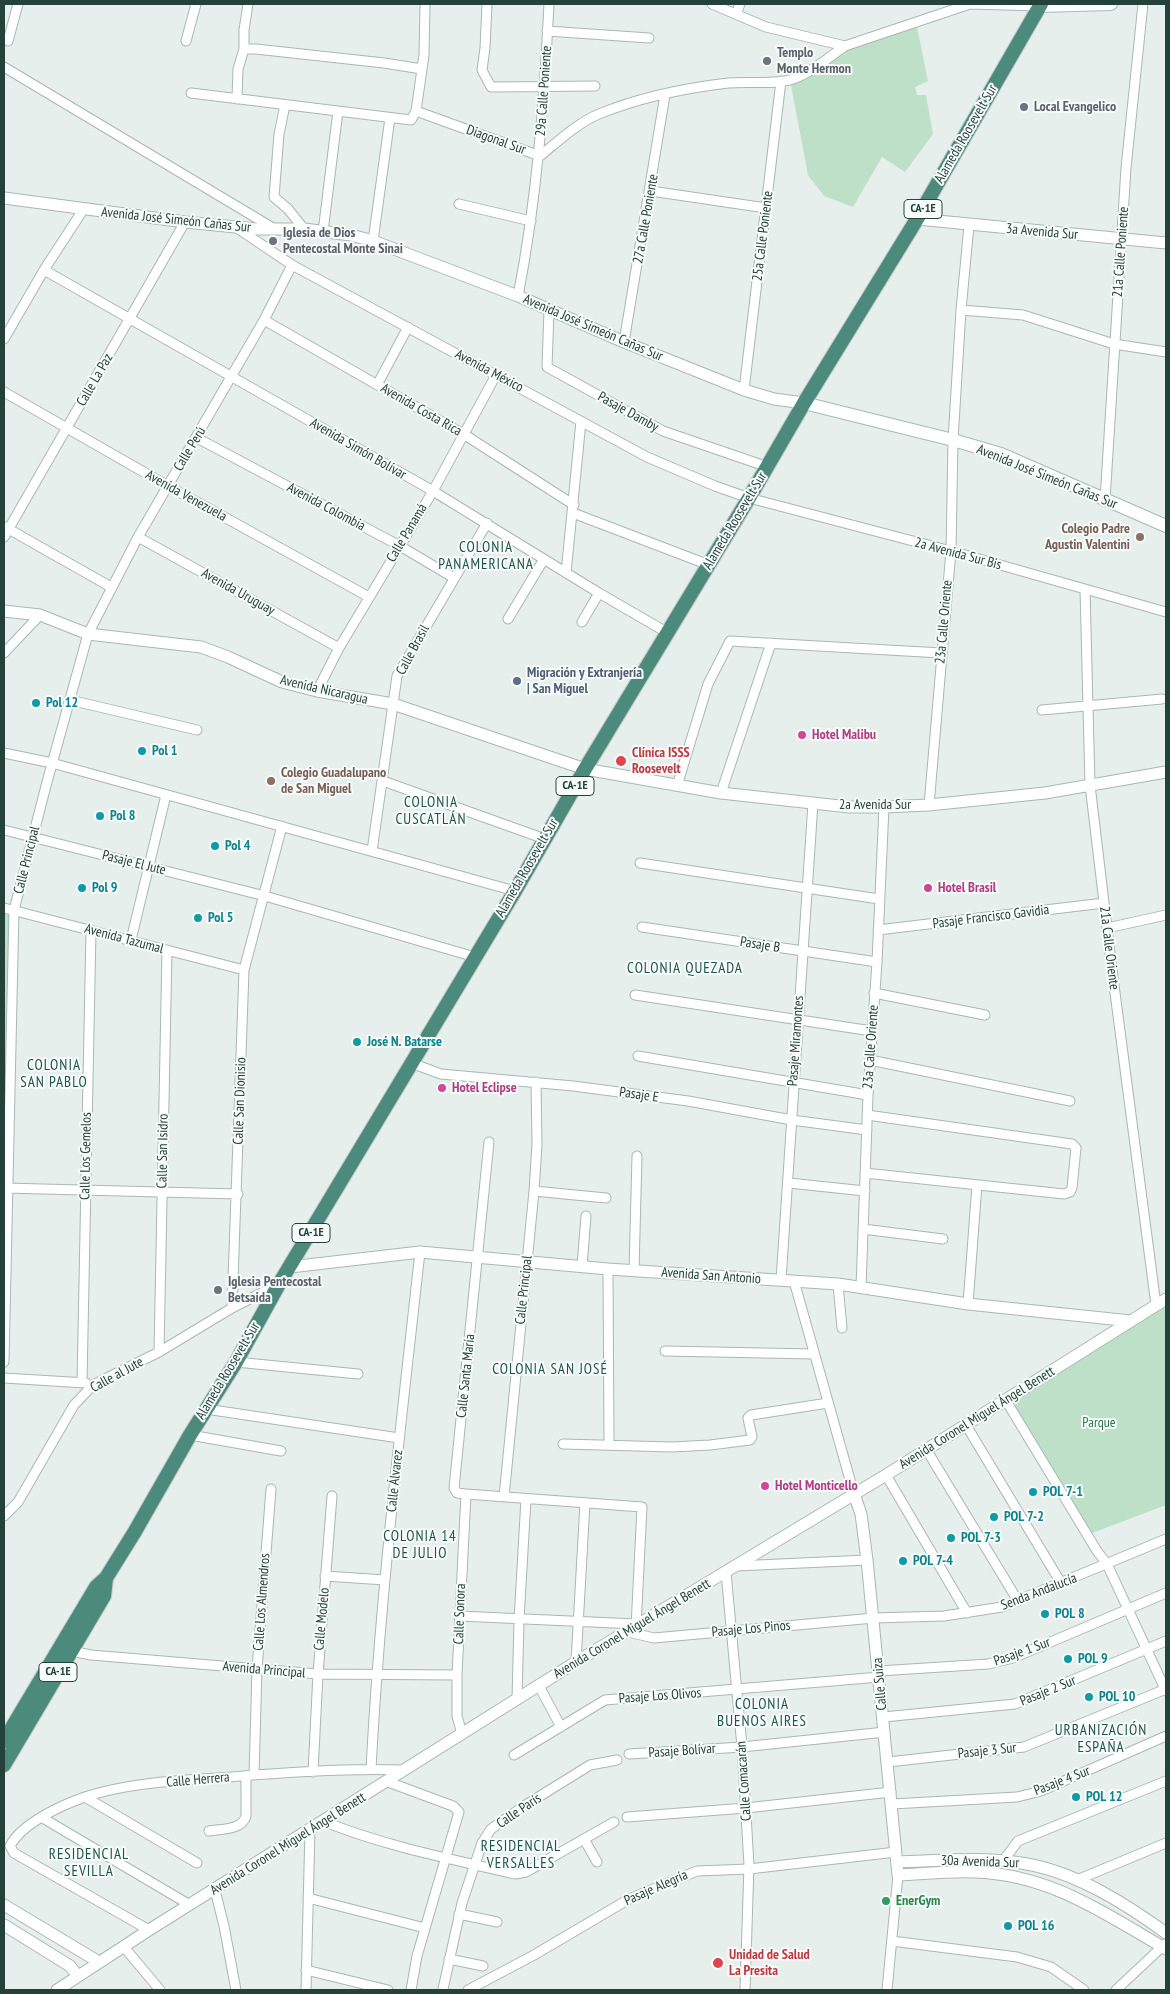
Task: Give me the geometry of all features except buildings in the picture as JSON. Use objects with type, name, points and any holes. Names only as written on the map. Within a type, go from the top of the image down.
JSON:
[{"type":"highway","name":"Alameda Roosevelt Sur","points":[[106,1578],[190,1435],[236,1362],[279,1284],[585,769],[709,565],[804,403],[917,219],[1040,5]]},
{"type":"highway","name":"CA-1E","points":[[4,1764],[104,1596],[106,1578]]},
{"type":"highway","name":"CA-1E","points":[[4,1741],[96,1588],[106,1578]]},
{"type":"main road","points":[[1040,5],[1110,4]]},
{"type":"main road","name":"Avenida José Simeón Cañas Sur","points":[[804,403],[953,440],[1001,454],[1166,526]]},
{"type":"street","points":[[8,41],[18,4]]},
{"type":"street","points":[[186,41],[196,4]]},
{"type":"street","points":[[237,99],[238,68],[244,49],[244,30],[248,4]]},
{"type":"street","points":[[191,94],[411,120],[416,111],[422,69],[425,4]]},
{"type":"street","points":[[487,4],[482,70],[491,87],[595,86]]},
{"type":"street","name":"29a Calle Poniente","points":[[518,296],[540,156],[548,4]]},
{"type":"street","points":[[712,4],[766,28],[844,46]]},
{"type":"street","points":[[736,14],[740,4]]},
{"type":"street","points":[[970,4],[1040,5]]},
{"type":"street","name":"Diagonal Sur","points":[[416,111],[540,156],[597,115],[665,95],[727,83],[794,79],[844,46],[970,4]]},
{"type":"street","name":"21a Calle Poniente","points":[[1106,500],[1126,168],[1143,4]]},
{"type":"street","points":[[547,31],[649,38]]},
{"type":"street","points":[[244,49],[384,63],[422,69]]},
{"type":"street","points":[[4,67],[273,228]]},
{"type":"street","name":"25a Calle Poniente","points":[[744,390],[781,81]]},
{"type":"street","name":"27a Calle Poniente","points":[[624,342],[651,191],[665,95]]},
{"type":"street","points":[[285,105],[279,134],[274,197],[288,209],[304,229]]},
{"type":"street","points":[[323,232],[338,111]]},
{"type":"street","points":[[373,241],[390,118]]},
{"type":"street","points":[[651,191],[766,208]]},
{"type":"street","name":"Avenida José Simeón Cañas Sur","points":[[4,198],[83,210],[236,228],[304,229],[351,235],[373,241],[518,296],[624,342],[744,390],[774,399],[804,403]]},
{"type":"street","points":[[459,204],[531,221]]},
{"type":"street","points":[[4,340],[44,270],[83,210]]},
{"type":"street","name":"3a Avenida Sur","points":[[917,219],[1166,243]]},
{"type":"street","name":"Calle La Paz","points":[[5,531],[67,429],[185,222]]},
{"type":"street","name":"23a Calle Oriente","points":[[929,805],[951,551],[953,440],[961,310],[969,225]]},
{"type":"street","name":"Avenida México","points":[[236,228],[292,265],[647,457],[715,486],[749,498]]},
{"type":"street","name":"Calle Perú","points":[[88,634],[138,537],[232,377],[292,265]]},
{"type":"street","name":"Avenida Simón Bolívar","points":[[44,270],[433,491],[599,593],[668,632]]},
{"type":"street","name":"Pasaje Damby","points":[[549,310],[547,367],[663,431],[768,466]]},
{"type":"street","points":[[961,310],[1022,315],[1114,344],[1166,352]]},
{"type":"street","name":"Avenida Costa Rica","points":[[264,320],[465,435],[574,509],[709,565]]},
{"type":"street","points":[[377,385],[408,327]]},
{"type":"street","name":"Calle Panamá","points":[[317,691],[338,648],[433,491],[496,375]]},
{"type":"street","name":"Avenida Venezuela","points":[[4,392],[168,486],[369,597]]},
{"type":"street","points":[[566,573],[574,509],[581,421]]},
{"type":"street","name":"Avenida Colombia","points":[[197,438],[400,546],[454,578]]},
{"type":"street","name":"2a Avenida Sur Bis","points":[[749,498],[951,551],[1166,612]]},
{"type":"street","name":"Calle Brasil","points":[[372,851],[398,676],[487,523]]},
{"type":"street","points":[[5,531],[111,587]]},
{"type":"street","name":"Avenida Uruguay","points":[[138,537],[338,648]]},
{"type":"street","points":[[508,619],[544,559]]},
{"type":"street","name":"21a Calle Oriente","points":[[1085,589],[1090,785],[1107,928],[1161,1302]]},
{"type":"street","points":[[582,622],[599,593]]},
{"type":"street","name":"Avenida Nicaragua","points":[[4,611],[40,615],[88,634],[201,648],[228,656],[282,682],[317,691],[393,704],[585,769]]},
{"type":"street","points":[[4,653],[40,615]]},
{"type":"street","name":"Calle Principal","points":[[4,1362],[6,1188],[14,910],[88,634]]},
{"type":"street","points":[[677,786],[708,684],[730,641],[941,653]]},
{"type":"street","points":[[722,793],[771,643]]},
{"type":"street","points":[[1042,710],[1162,699]]},
{"type":"street","points":[[70,700],[197,730]]},
{"type":"street","points":[[4,753],[52,763],[514,891]]},
{"type":"street","name":"2a Avenida Sur","points":[[585,769],[722,793],[849,807],[929,805],[1044,792],[1166,772]]},
{"type":"street","points":[[383,781],[545,839]]},
{"type":"street","points":[[131,940],[166,795]]},
{"type":"street","name":"Pasaje Miramontes","points":[[781,1280],[789,1183],[793,1083],[812,803]]},
{"type":"street","name":"23a Calle Oriente","points":[[861,1287],[866,1130],[877,962],[884,807]]},
{"type":"street","name":"Calle San Dionisio","points":[[232,1308],[238,1194],[244,970],[282,826]]},
{"type":"street","name":"Pasaje El Jute","points":[[4,830],[265,896],[475,957]]},
{"type":"street","points":[[640,863],[879,899]]},
{"type":"street","name":"Pasaje Francisco Gavidia","points":[[878,930],[1104,903]]},
{"type":"street","name":"Avenida Tazumal","points":[[4,908],[244,970]]},
{"type":"street","points":[[1107,928],[1166,915]]},
{"type":"street","name":"Pasaje B","points":[[642,927],[877,962]]},
{"type":"street","name":"Calle Los Gemelos","points":[[82,1382],[91,930]]},
{"type":"street","name":"Calle San Isidro","points":[[159,1352],[167,950]]},
{"type":"street","points":[[874,993],[985,1015]]},
{"type":"street","points":[[635,995],[872,1031]]},
{"type":"street","points":[[638,1056],[868,1095]]},
{"type":"street","points":[[870,1060],[1070,1101]]},
{"type":"street","name":"Pasaje E","points":[[411,1063],[441,1074],[536,1082],[688,1101],[792,1120],[866,1130]]},
{"type":"street","name":"Calle Principal","points":[[504,1497],[534,1191],[537,1144],[536,1082]]},
{"type":"street","points":[[865,1173],[1064,1194],[1070,1192],[1072,1188],[1076,1148],[1072,1144],[867,1115]]},
{"type":"street","name":"Calle Santa María","points":[[461,1494],[454,1488],[479,1257],[489,1142]]},
{"type":"street","points":[[634,1270],[637,1156]]},
{"type":"street","points":[[789,1183],[865,1191]]},
{"type":"street","points":[[968,1304],[977,1184]]},
{"type":"street","points":[[6,1188],[238,1194]]},
{"type":"street","points":[[534,1191],[606,1198]]},
{"type":"street","points":[[582,1266],[586,1216]]},
{"type":"street","points":[[863,1229],[943,1239]]},
{"type":"street","name":"Avenida San Antonio","points":[[290,1267],[420,1252],[634,1270],[838,1284],[968,1304],[1131,1321]]},
{"type":"street","name":"Calle Álvarez","points":[[371,1769],[376,1676],[385,1580],[420,1252]]},
{"type":"street","points":[[608,1268],[609,1445]]},
{"type":"street","points":[[794,1281],[854,1494]]},
{"type":"street","name":"Calle al Jute","points":[[4,1516],[18,1502],[74,1405],[93,1385],[159,1352],[232,1308],[279,1284]]},
{"type":"street","points":[[838,1284],[842,1328]]},
{"type":"street","name":"Avenida Coronel Miguel Ángel Benett","points":[[57,1990],[149,1930],[388,1782],[404,1770],[576,1662],[886,1475],[1161,1302]]},
{"type":"street","points":[[665,1351],[814,1354]]},
{"type":"street","points":[[236,1362],[358,1374]]},
{"type":"street","points":[[4,1378],[82,1382],[93,1385]]},
{"type":"street","points":[[1005,1400],[1097,1551],[1107,1564],[1166,1690]]},
{"type":"street","points":[[563,1444],[690,1447],[750,1440],[752,1437],[748,1418],[750,1415],[828,1403]]},
{"type":"street","points":[[206,1409],[399,1438]]},
{"type":"street","points":[[966,1425],[1061,1583]]},
{"type":"street","points":[[190,1435],[281,1450]]},
{"type":"street","points":[[926,1449],[1018,1601]]},
{"type":"street","points":[[886,1475],[967,1613]]},
{"type":"street","name":"Calle Los Almendros","points":[[209,1831],[239,1826],[244,1822],[246,1816],[271,1489]]},
{"type":"street","points":[[461,1494],[641,1506],[643,1508],[634,1628]]},
{"type":"street","name":"Calle Sonora","points":[[461,1494],[457,1716],[462,1734]]},
{"type":"street","name":"Calle Suiza","points":[[854,1494],[861,1514],[874,1618],[898,1875]]},
{"type":"street","name":"Calle Modelo","points":[[313,1772],[318,1674],[332,1496]]},
{"type":"street","points":[[517,1700],[519,1620],[526,1499]]},
{"type":"street","points":[[576,1662],[585,1503]]},
{"type":"street","name":"Senda Andalucía","points":[[874,1618],[909,1618],[967,1613],[1002,1607],[1166,1539]]},
{"type":"street","points":[[731,1569],[867,1560]]},
{"type":"street","name":"Calle Comacarán","points":[[731,1569],[731,1631],[742,1747],[749,1869],[745,1990]]},
{"type":"street","points":[[325,1576],[385,1580]]},
{"type":"street","name":"Pasaje 1 Sur","points":[[879,1674],[988,1664],[1013,1658],[1166,1593]]},
{"type":"street","name":"Pasaje Los Pinos","points":[[459,1616],[578,1622],[634,1628],[654,1638],[874,1618]]},
{"type":"street","name":"Pasaje 2 Sur","points":[[884,1717],[1015,1704],[1166,1641]]},
{"type":"street","name":"Avenida Principal","points":[[71,1650],[91,1655],[318,1674],[376,1676],[457,1675]]},
{"type":"street","name":"Pasaje Los Olivos","points":[[514,1755],[605,1700],[737,1690],[879,1674]]},
{"type":"street","points":[[539,1686],[561,1727]]},
{"type":"street","name":"Pasaje 3 Sur","points":[[888,1762],[1024,1747],[1166,1690]]},
{"type":"street","name":"Pasaje Bolívar","points":[[628,1754],[742,1747],[885,1732]]},
{"type":"street","name":"Pasaje 4 Sur","points":[[892,1804],[1017,1797],[1041,1791],[1166,1736]]},
{"type":"street","name":"Calle París","points":[[443,1989],[459,1914],[482,1843],[490,1830],[524,1806],[590,1765],[617,1760]]},
{"type":"street","name":"Calle Herrera","points":[[149,1930],[14,1853],[10,1846],[14,1838],[41,1817],[85,1797],[127,1788],[177,1781],[250,1775],[371,1769],[404,1770]]},
{"type":"street","points":[[1003,1861],[1018,1842],[1166,1781]]},
{"type":"street","points":[[388,1782],[453,1806],[459,1812],[417,1956],[411,1990]]},
{"type":"street","points":[[627,1817],[746,1808],[890,1792]]},
{"type":"street","points":[[85,1797],[197,1863]]},
{"type":"street","points":[[41,1817],[190,1905]]},
{"type":"street","points":[[323,1821],[343,1829],[515,1874],[526,1872],[614,1822]]},
{"type":"street","points":[[306,1990],[310,1829]]},
{"type":"street","points":[[584,1839],[598,1861]]},
{"type":"street","points":[[1077,1880],[1166,1843]]},
{"type":"street","name":"30a Avenida Sur","points":[[897,1857],[1003,1861],[1054,1871],[1077,1880],[1106,1896],[1166,1934]]},
{"type":"street","name":"Pasaje Alegría","points":[[468,1990],[534,1955],[629,1899],[666,1882],[697,1871],[749,1869],[897,1857]]},
{"type":"street","points":[[1047,1886],[1054,1871]]},
{"type":"street","name":"30a Avenida Sur","points":[[898,1875],[975,1872],[1026,1879],[1063,1891],[1102,1910],[1165,1946]]},
{"type":"street","points":[[887,1990],[898,1875]]},
{"type":"street","points":[[215,1890],[236,1990]]},
{"type":"street","points":[[308,1898],[425,1928]]},
{"type":"street","points":[[4,1905],[99,1962]]},
{"type":"street","points":[[459,1914],[497,1922]]},
{"type":"street","points":[[4,1925],[70,1966],[78,1976]]},
{"type":"street","points":[[892,1941],[1017,1957],[1051,1967],[1084,1990]]},
{"type":"street","points":[[1116,1990],[1165,1946]]},
{"type":"street","points":[[124,1947],[160,1990]]},
{"type":"street","points":[[449,1959],[483,1966]]},
{"type":"street","points":[[306,1970],[388,1990]]},
{"type":"green space","points":[[917,27],[928,81],[915,87],[917,95],[926,95],[933,134],[905,172],[882,157],[853,207],[824,196],[808,175],[790,80],[845,46]]},
{"type":"green space","points":[[4,908],[14,910],[4,1188]]},
{"type":"green space","name":"Parque","points":[[1166,1300],[1166,1505],[1087,1535],[1005,1399]]},
{"type":"place","name":"Templo Monte Hermon","points":[[767,61]]},
{"type":"place","name":"Local Evangelico","points":[[1024,107]]},
{"type":"place","name":"Iglesia de Dios Pentecostal Monte Sinai","points":[[273,241]]},
{"type":"place","name":"Colegio Padre Agustin Valentini","points":[[1140,537]]},
{"type":"place","name":"Migración y Extranjería | San Miguel","points":[[517,681]]},
{"type":"place","name":"Pol 12","points":[[36,703]]},
{"type":"place","name":"Hotel Malibu","points":[[802,735]]},
{"type":"place","name":"Pol 1","points":[[142,751]]},
{"type":"place","name":"Clínica ISSS Roosevelt","points":[[621,761]]},
{"type":"place","name":"Colegio Guadalupano de San Miguel","points":[[271,781]]},
{"type":"place","name":"Pol 8","points":[[100,816]]},
{"type":"place","name":"Pol 4","points":[[215,846]]},
{"type":"place","name":"Pol 9","points":[[82,888]]},
{"type":"place","name":"Hotel Brasil","points":[[928,888]]},
{"type":"place","name":"Pol 5","points":[[198,918]]},
{"type":"place","name":"José N. Batarse","points":[[357,1042]]},
{"type":"place","name":"Hotel Eclipse","points":[[442,1088]]},
{"type":"place","name":"Iglesia Pentecostal Betsaida","points":[[218,1290]]},
{"type":"place","name":"Hotel Monticello","points":[[765,1486]]},
{"type":"place","name":"POL 7-1","points":[[1033,1492]]},
{"type":"place","name":"POL 7-2","points":[[994,1517]]},
{"type":"place","name":"POL 7-3","points":[[951,1538]]},
{"type":"place","name":"POL 7-4","points":[[903,1561]]},
{"type":"place","name":"POL 8","points":[[1045,1614]]},
{"type":"place","name":"POL 9","points":[[1068,1659]]},
{"type":"place","name":"POL 10","points":[[1089,1697]]},
{"type":"place","name":"POL 12","points":[[1076,1797]]},
{"type":"place","name":"EnerGym","points":[[886,1901]]},
{"type":"place","name":"POL 16","points":[[1008,1926]]},
{"type":"place","name":"Unidad de Salud La Presita","points":[[718,1963]]},
{"type":"district","name":"COLONIA PANAMERICANA","points":[[486,556]]},
{"type":"district","name":"COLONIA CUSCATLÁN","points":[[431,812]]},
{"type":"district","name":"COLONIA QUEZADA","points":[[685,969]]},
{"type":"district","name":"COLONIA SAN PABLO","points":[[54,1074]]},
{"type":"district","name":"COLONIA SAN JOSÉ","points":[[550,1370]]},
{"type":"district","name":"COLONIA 14 DE JULIO","points":[[420,1546]]},
{"type":"district","name":"COLONIA BUENOS AIRES","points":[[762,1714]]},
{"type":"district","name":"URBANIZACIÓN ESPAÑA","points":[[1101,1740]]},
{"type":"district","name":"RESIDENCIAL VERSALLES","points":[[521,1856]]},
{"type":"district","name":"RESIDENCIAL SEVILLA","points":[[89,1864]]}]
